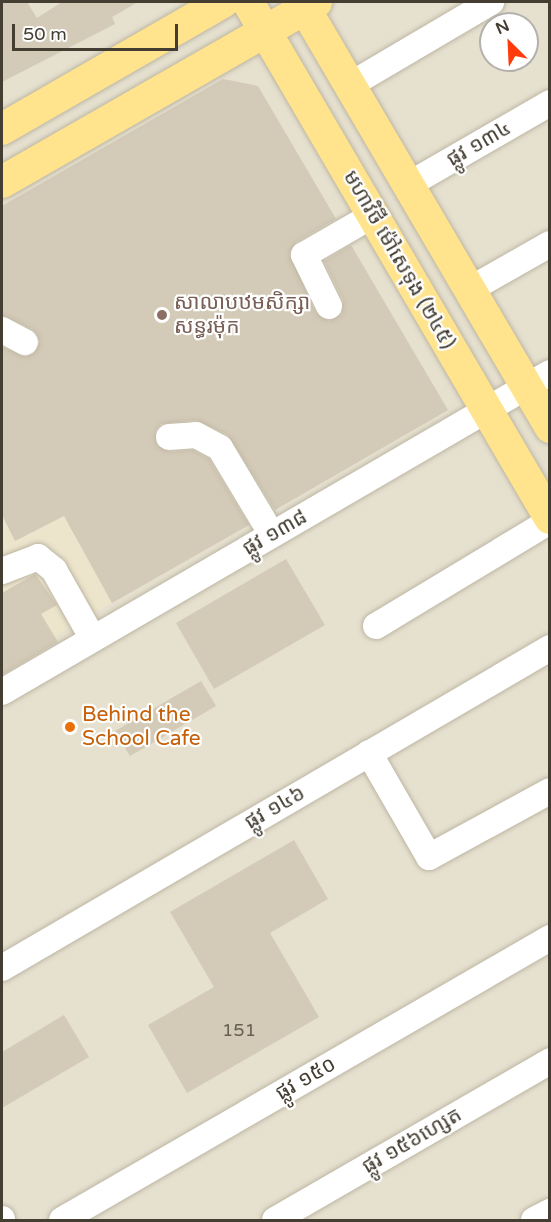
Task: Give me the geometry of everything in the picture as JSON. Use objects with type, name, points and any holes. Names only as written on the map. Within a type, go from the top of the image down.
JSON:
[{"type":"main road","points":[[2,129],[223,2]]},
{"type":"main road","name":"មហាវិថី ម៉ៅសេទុង (២៤៥)","points":[[248,2],[549,520]]},
{"type":"main road","points":[[2,182],[307,4],[350,85],[470,290],[538,380],[549,427]]},
{"type":"street","points":[[350,85],[491,2]]},
{"type":"street","name":"ផ្លូវ ១៣៤","points":[[408,185],[549,103]]},
{"type":"street","points":[[329,306],[304,255],[373,215]]},
{"type":"street","points":[[470,290],[549,244]]},
{"type":"street","points":[[2,330],[25,342]]},
{"type":"street","name":"ផ្លូវ ១៣៨","points":[[2,692],[538,380]]},
{"type":"street","points":[[169,437],[196,435],[220,448],[272,535]]},
{"type":"street","points":[[376,626],[549,520]]},
{"type":"street","points":[[2,571],[38,558],[54,570],[93,639]]},
{"type":"street","name":"ផ្លូវ ១៤៦","points":[[2,968],[549,648]]},
{"type":"street","points":[[369,753],[429,857],[549,791]]},
{"type":"street","name":"ផ្លូវ ១៥០","points":[[62,1221],[549,938]]},
{"type":"street","name":"ផ្លូវ ១៥៦ហ្សេត","points":[[275,1221],[549,1061]]},
{"type":"street","points":[[534,1221],[549,1212]]},
{"type":"shaded area","points":[[2,2],[549,2],[549,1220],[2,1220]]},
{"type":"shaded area","points":[[2,403],[112,603],[2,668]]},
{"type":"building","points":[[2,2],[27,2],[37,18],[62,2],[138,2],[112,17],[115,24],[2,82]]},
{"type":"building","points":[[223,79],[258,86],[336,219],[296,242],[289,254],[316,313],[329,321],[342,314],[343,300],[324,261],[351,245],[448,410],[275,510],[228,435],[196,420],[161,424],[155,431],[157,446],[170,452],[193,450],[209,459],[249,525],[112,603],[64,516],[15,541],[2,515],[2,347],[26,357],[40,342],[32,329],[2,315],[2,206]]},
{"type":"building","points":[[286,559],[325,625],[214,689],[176,623]]},
{"type":"building","points":[[35,574],[57,605],[41,614],[58,642],[2,675],[2,593]]},
{"type":"building","points":[[201,681],[216,706],[130,756],[115,731]]},
{"type":"building","points":[[294,840],[328,899],[270,933],[319,1017],[187,1093],[148,1025],[214,987],[170,912]]},
{"type":"building","points":[[64,1015],[89,1057],[2,1108],[2,1052]]},
{"type":"place","name":"សាលាបឋមសិក្សា សន្ធរម៉ុក","points":[[162,315]]},
{"type":"place","name":"Behind the School Cafe","points":[[70,727]]}]
